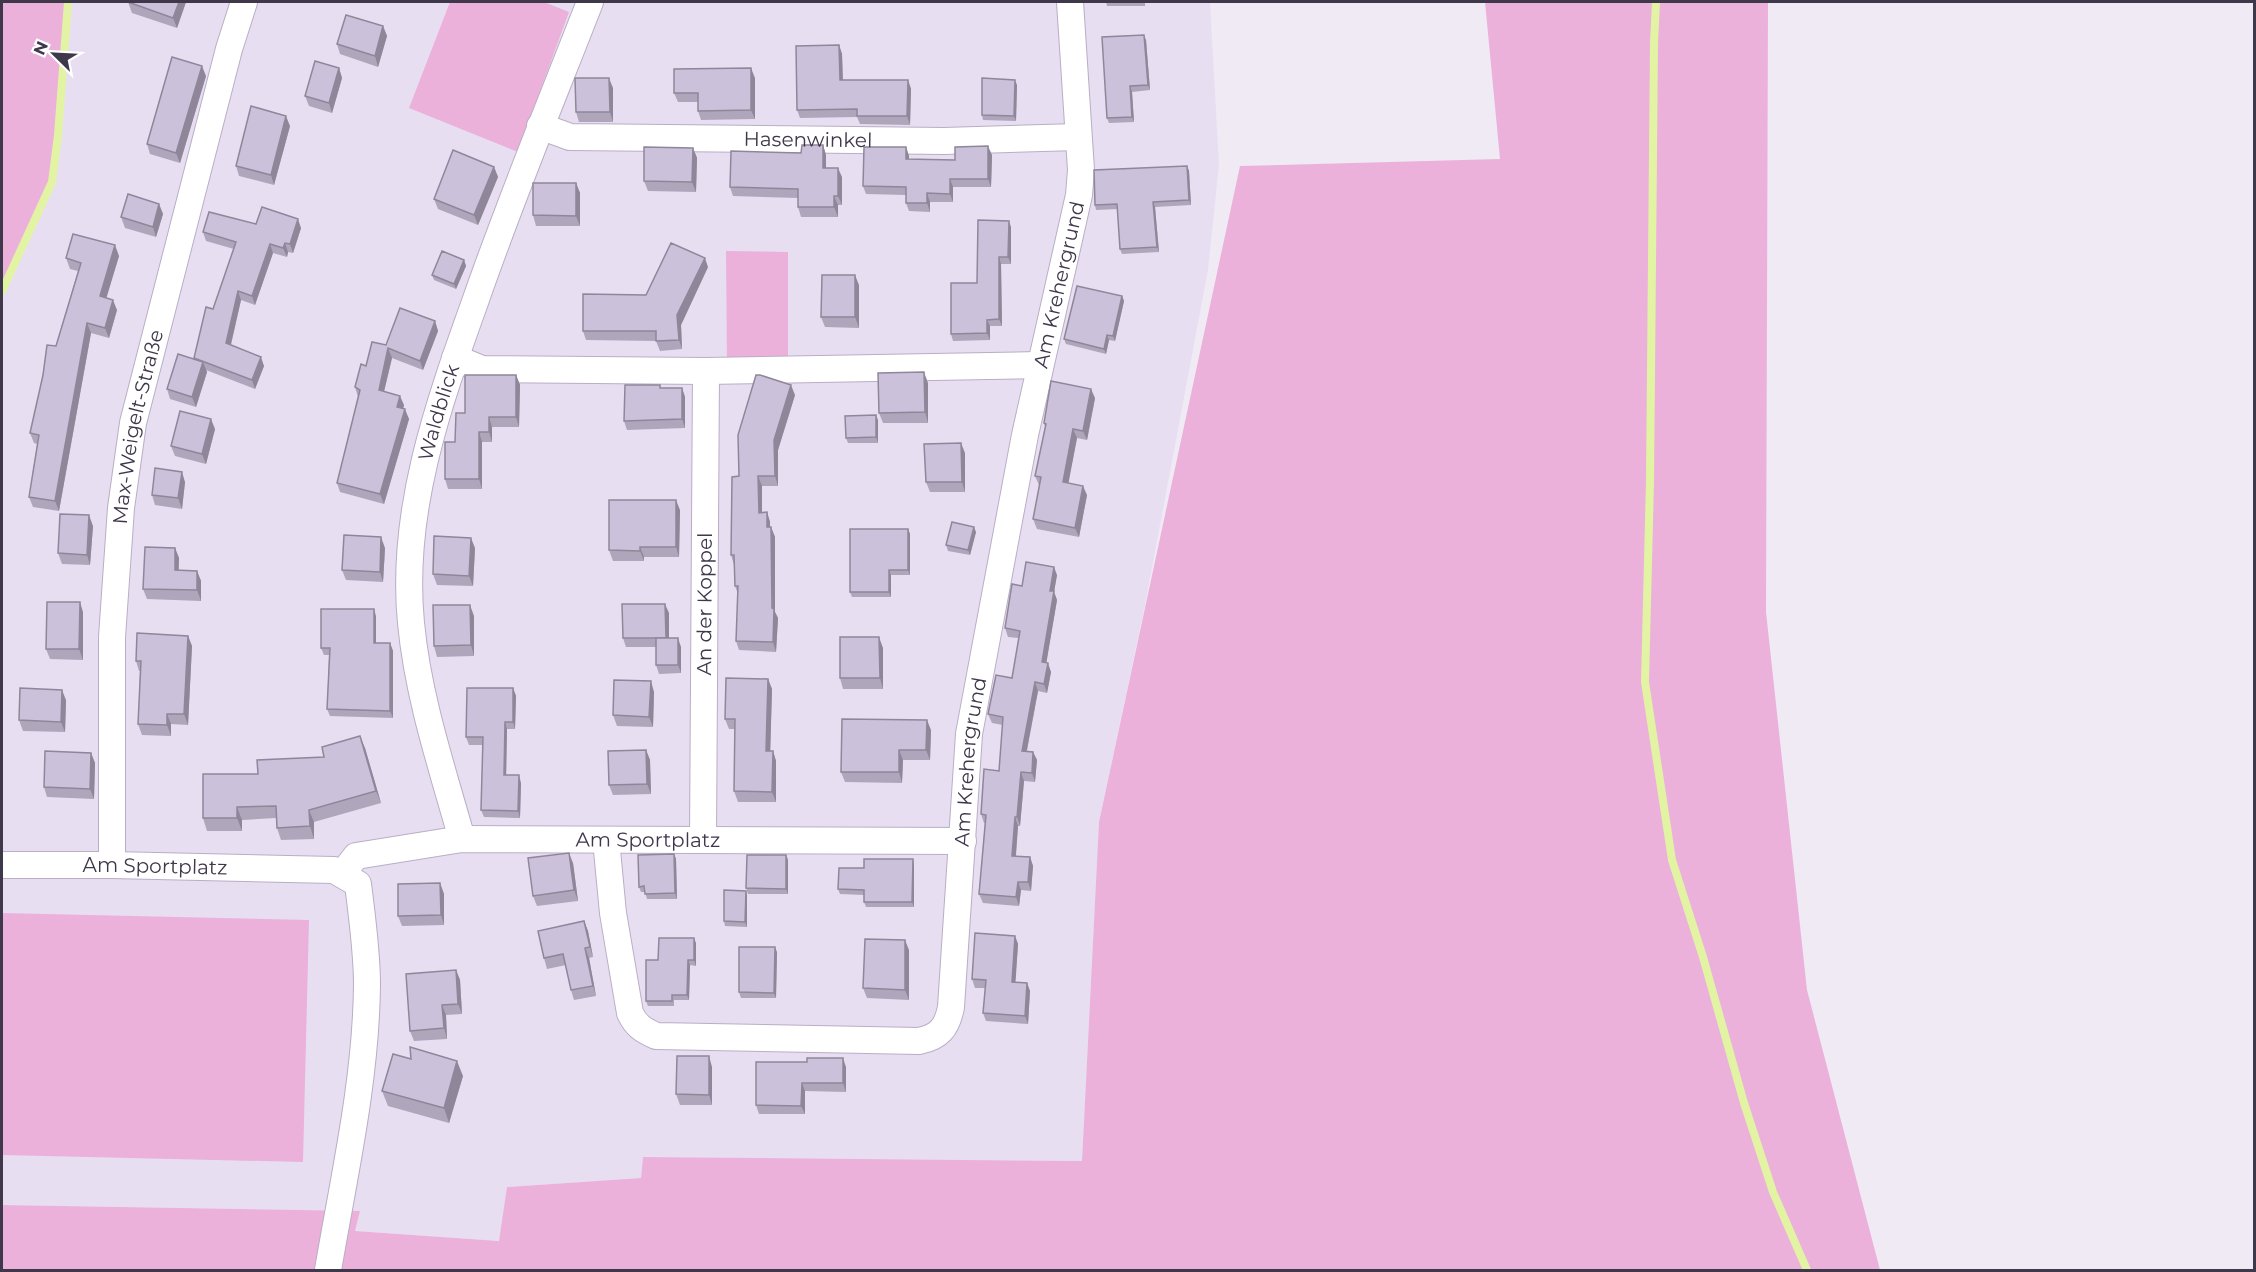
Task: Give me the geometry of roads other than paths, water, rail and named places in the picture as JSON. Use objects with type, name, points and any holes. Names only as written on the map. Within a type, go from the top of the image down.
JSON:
[{"type":"street","name":"Max-Weigelt-Straße","points":[[112,865],[112,637],[121,508],[133,423],[229,49],[244,2]]},
{"type":"street","name":"Waldblick","points":[[462,839],[422,694],[411,623],[410,574],[420,479],[429,439],[495,243],[590,2]]},
{"type":"street","name":"Am Krehergrund","points":[[606,840],[613,913],[630,1013],[635,1024],[644,1031],[656,1036],[919,1041],[932,1038],[943,1030],[949,1018],[969,734],[1040,365],[1080,195],[1081,170],[1070,2]]},
{"type":"street","name":"Hasenwinkel","points":[[540,126],[570,137],[945,141],[1078,137]]},
{"type":"street","points":[[455,358],[482,369],[706,371],[1040,365]]},
{"type":"street","name":"An der Koppel","points":[[703,840],[706,371]]},
{"type":"street","name":"Am Sportplatz","points":[[2,865],[334,870],[342,874],[356,856],[462,839],[963,841]]},
{"type":"street","points":[[328,1270],[361,1074],[367,984],[358,884],[342,874]]},
{"type":"waterway","points":[[2,291],[52,182],[58,135],[68,2]]},
{"type":"waterway","points":[[1656,2],[1645,682],[1672,860],[1703,957],[1744,1103],[1773,1192],[1807,1270]]}]
